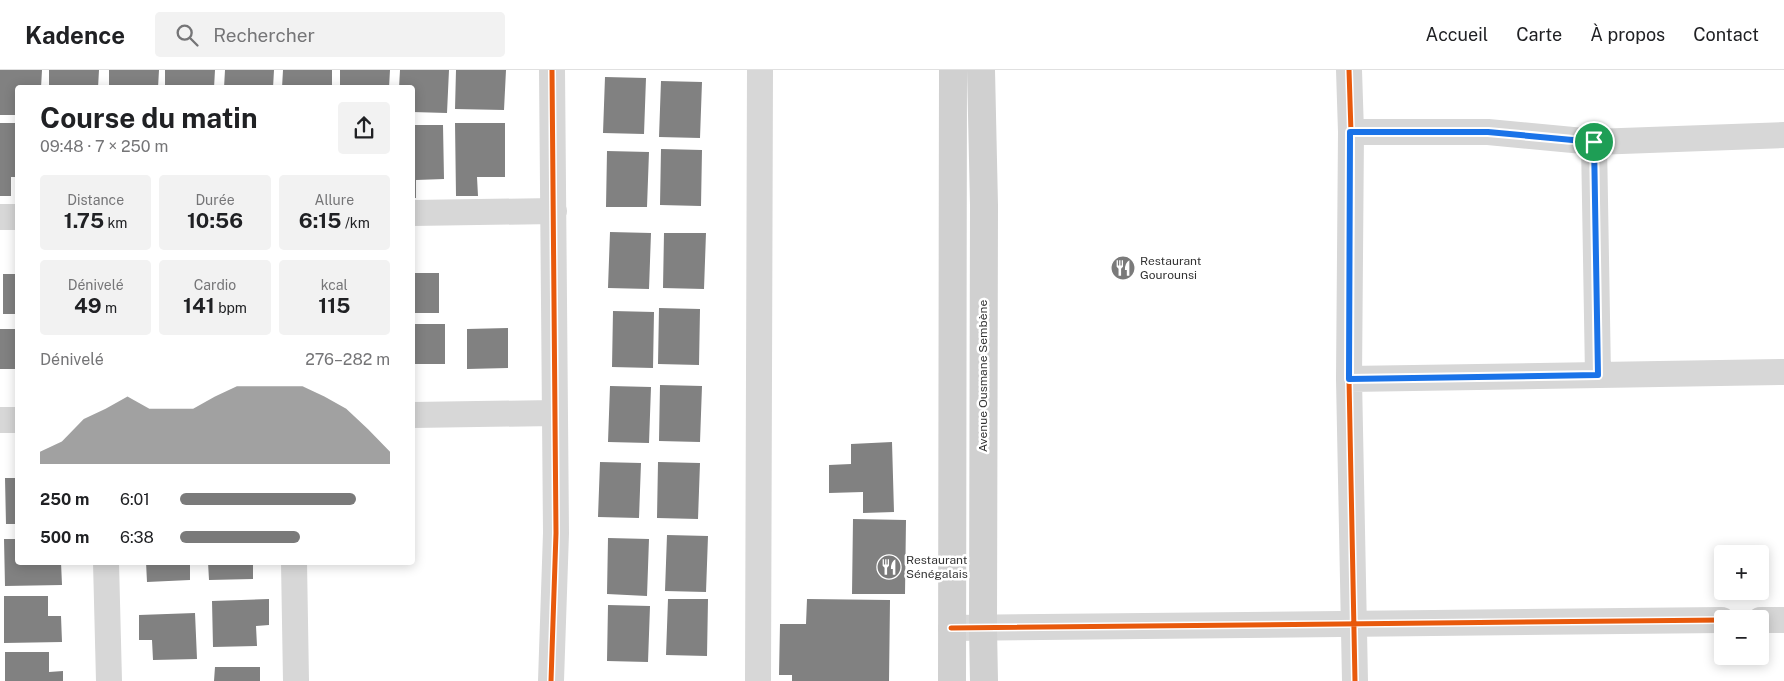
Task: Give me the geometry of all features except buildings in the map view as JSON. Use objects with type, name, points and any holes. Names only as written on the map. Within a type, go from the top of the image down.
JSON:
[{"type":"main road","points":[[952,681],[950,628],[953,70]]},
{"type":"main road","name":"Avenue Ousmane Sembène","points":[[981,70],[984,205],[982,628],[984,681]]},
{"type":"street","points":[[551,681],[556,533],[552,70]]},
{"type":"street","points":[[758,681],[760,70]]},
{"type":"street","points":[[1349,70],[1349,379],[1355,681]]},
{"type":"street","points":[[1350,132],[1488,132],[1594,142],[1784,135]]},
{"type":"street","points":[[1594,142],[1598,375]]},
{"type":"street","points":[[415,213],[554,212]]},
{"type":"street","points":[[0,217],[15,217]]},
{"type":"street","points":[[1349,379],[1784,372]]},
{"type":"street","points":[[415,415],[554,413]]},
{"type":"street","points":[[0,420],[15,420]]},
{"type":"street","points":[[106,565],[109,681]]},
{"type":"street","points":[[294,565],[296,681]]},
{"type":"street","points":[[950,628],[1714,620]]},
{"type":"street","points":[[1769,620],[1784,620]]},
{"type":"cycle path","points":[[551,681],[556,533],[552,70]]},
{"type":"cycle path","points":[[1349,70],[1351,132],[1349,379],[1355,681]]},
{"type":"cycle path","points":[[951,628],[1714,620]]},
{"type":"place","name":"Restaurant Gourounsi","points":[[1123,268]]},
{"type":"place","name":"Restaurant Sénégalais","points":[[889,567]]},
{"type":"route","points":[[1350,132],[1488,132],[1594,142],[1598,375],[1349,379],[1350,132]]}]
